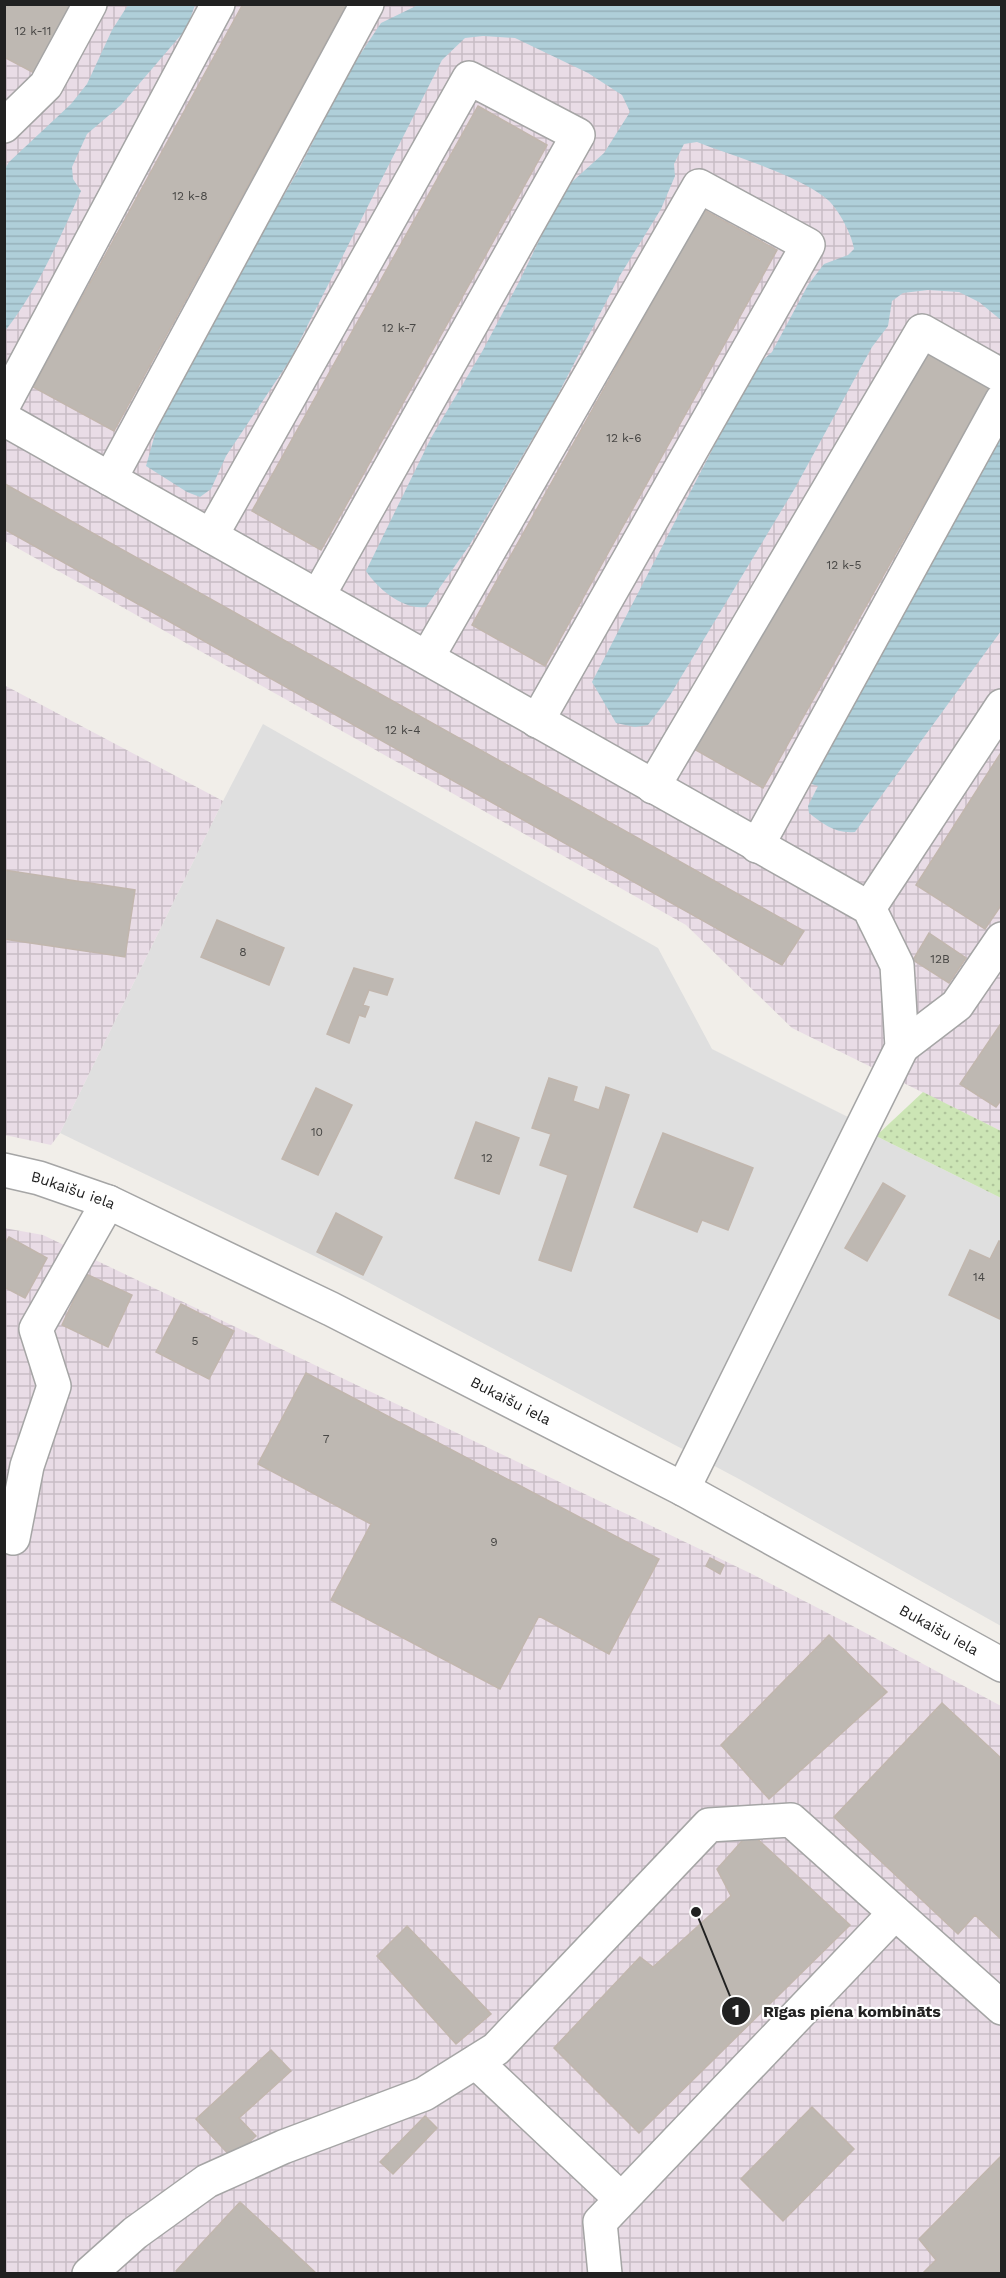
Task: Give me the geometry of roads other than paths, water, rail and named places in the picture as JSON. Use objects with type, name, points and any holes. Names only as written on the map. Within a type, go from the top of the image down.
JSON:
[{"type":"street","points":[[4,126],[46,85],[90,4]]},
{"type":"street","points":[[4,404],[218,4]]},
{"type":"street","points":[[110,479],[367,4]]},
{"type":"street","points":[[211,536],[469,78],[578,135],[318,596]]},
{"type":"street","points":[[427,658],[699,186],[808,245],[537,721]]},
{"type":"street","points":[[653,787],[922,331],[1002,376]]},
{"type":"street","points":[[757,846],[1002,400]]},
{"type":"street","points":[[4,419],[869,908],[897,965],[902,1047]]},
{"type":"street","points":[[869,908],[1002,706]]},
{"type":"street","points":[[683,1489],[902,1047],[957,1005],[1002,939]]},
{"type":"street","name":"Bukaišu iela","points":[[4,1170],[39,1178],[108,1202],[331,1309],[683,1489],[1002,1665]]},
{"type":"street","points":[[13,1538],[27,1466],[54,1386],[36,1329],[108,1202]]},
{"type":"street","points":[[91,2273],[135,2234],[207,2181],[283,2147],[424,2094],[496,2049],[710,1825],[791,1821],[1002,2008]]},
{"type":"street","points":[[605,2274],[600,2222],[895,1913]]},
{"type":"street","points":[[476,2062],[621,2199]]},
{"type":"water","points":[[420,4],[1001,5],[1001,320],[979,302],[959,292],[928,290],[903,293],[892,301],[888,326],[872,347],[795,488],[669,697],[648,725],[635,727],[616,723],[592,682],[755,367],[772,352],[808,285],[824,264],[848,255],[854,249],[848,230],[832,204],[800,182],[697,142],[684,144],[674,164],[675,176],[661,209],[619,277],[553,404],[469,546],[426,607],[400,602],[377,585],[366,571],[431,438],[483,350],[564,189],[604,153],[630,112],[622,95],[588,73],[515,38],[483,36],[465,38],[442,60],[290,360],[226,456],[211,489],[200,497],[187,492],[146,466],[159,420],[184,367],[298,171],[349,71],[381,23]]},
{"type":"water","points":[[128,5],[195,5],[187,28],[121,105],[87,134],[72,167],[73,179],[81,191],[38,281],[5,331],[4,170],[9,162],[71,104],[87,84],[112,30]]},
{"type":"water","points":[[1001,438],[1001,631],[855,832],[830,827],[809,813],[808,806],[818,786],[805,782],[949,519]]},
{"type":"place","name":"Rīgas piena kombināts","points":[[696,1912]]}]
